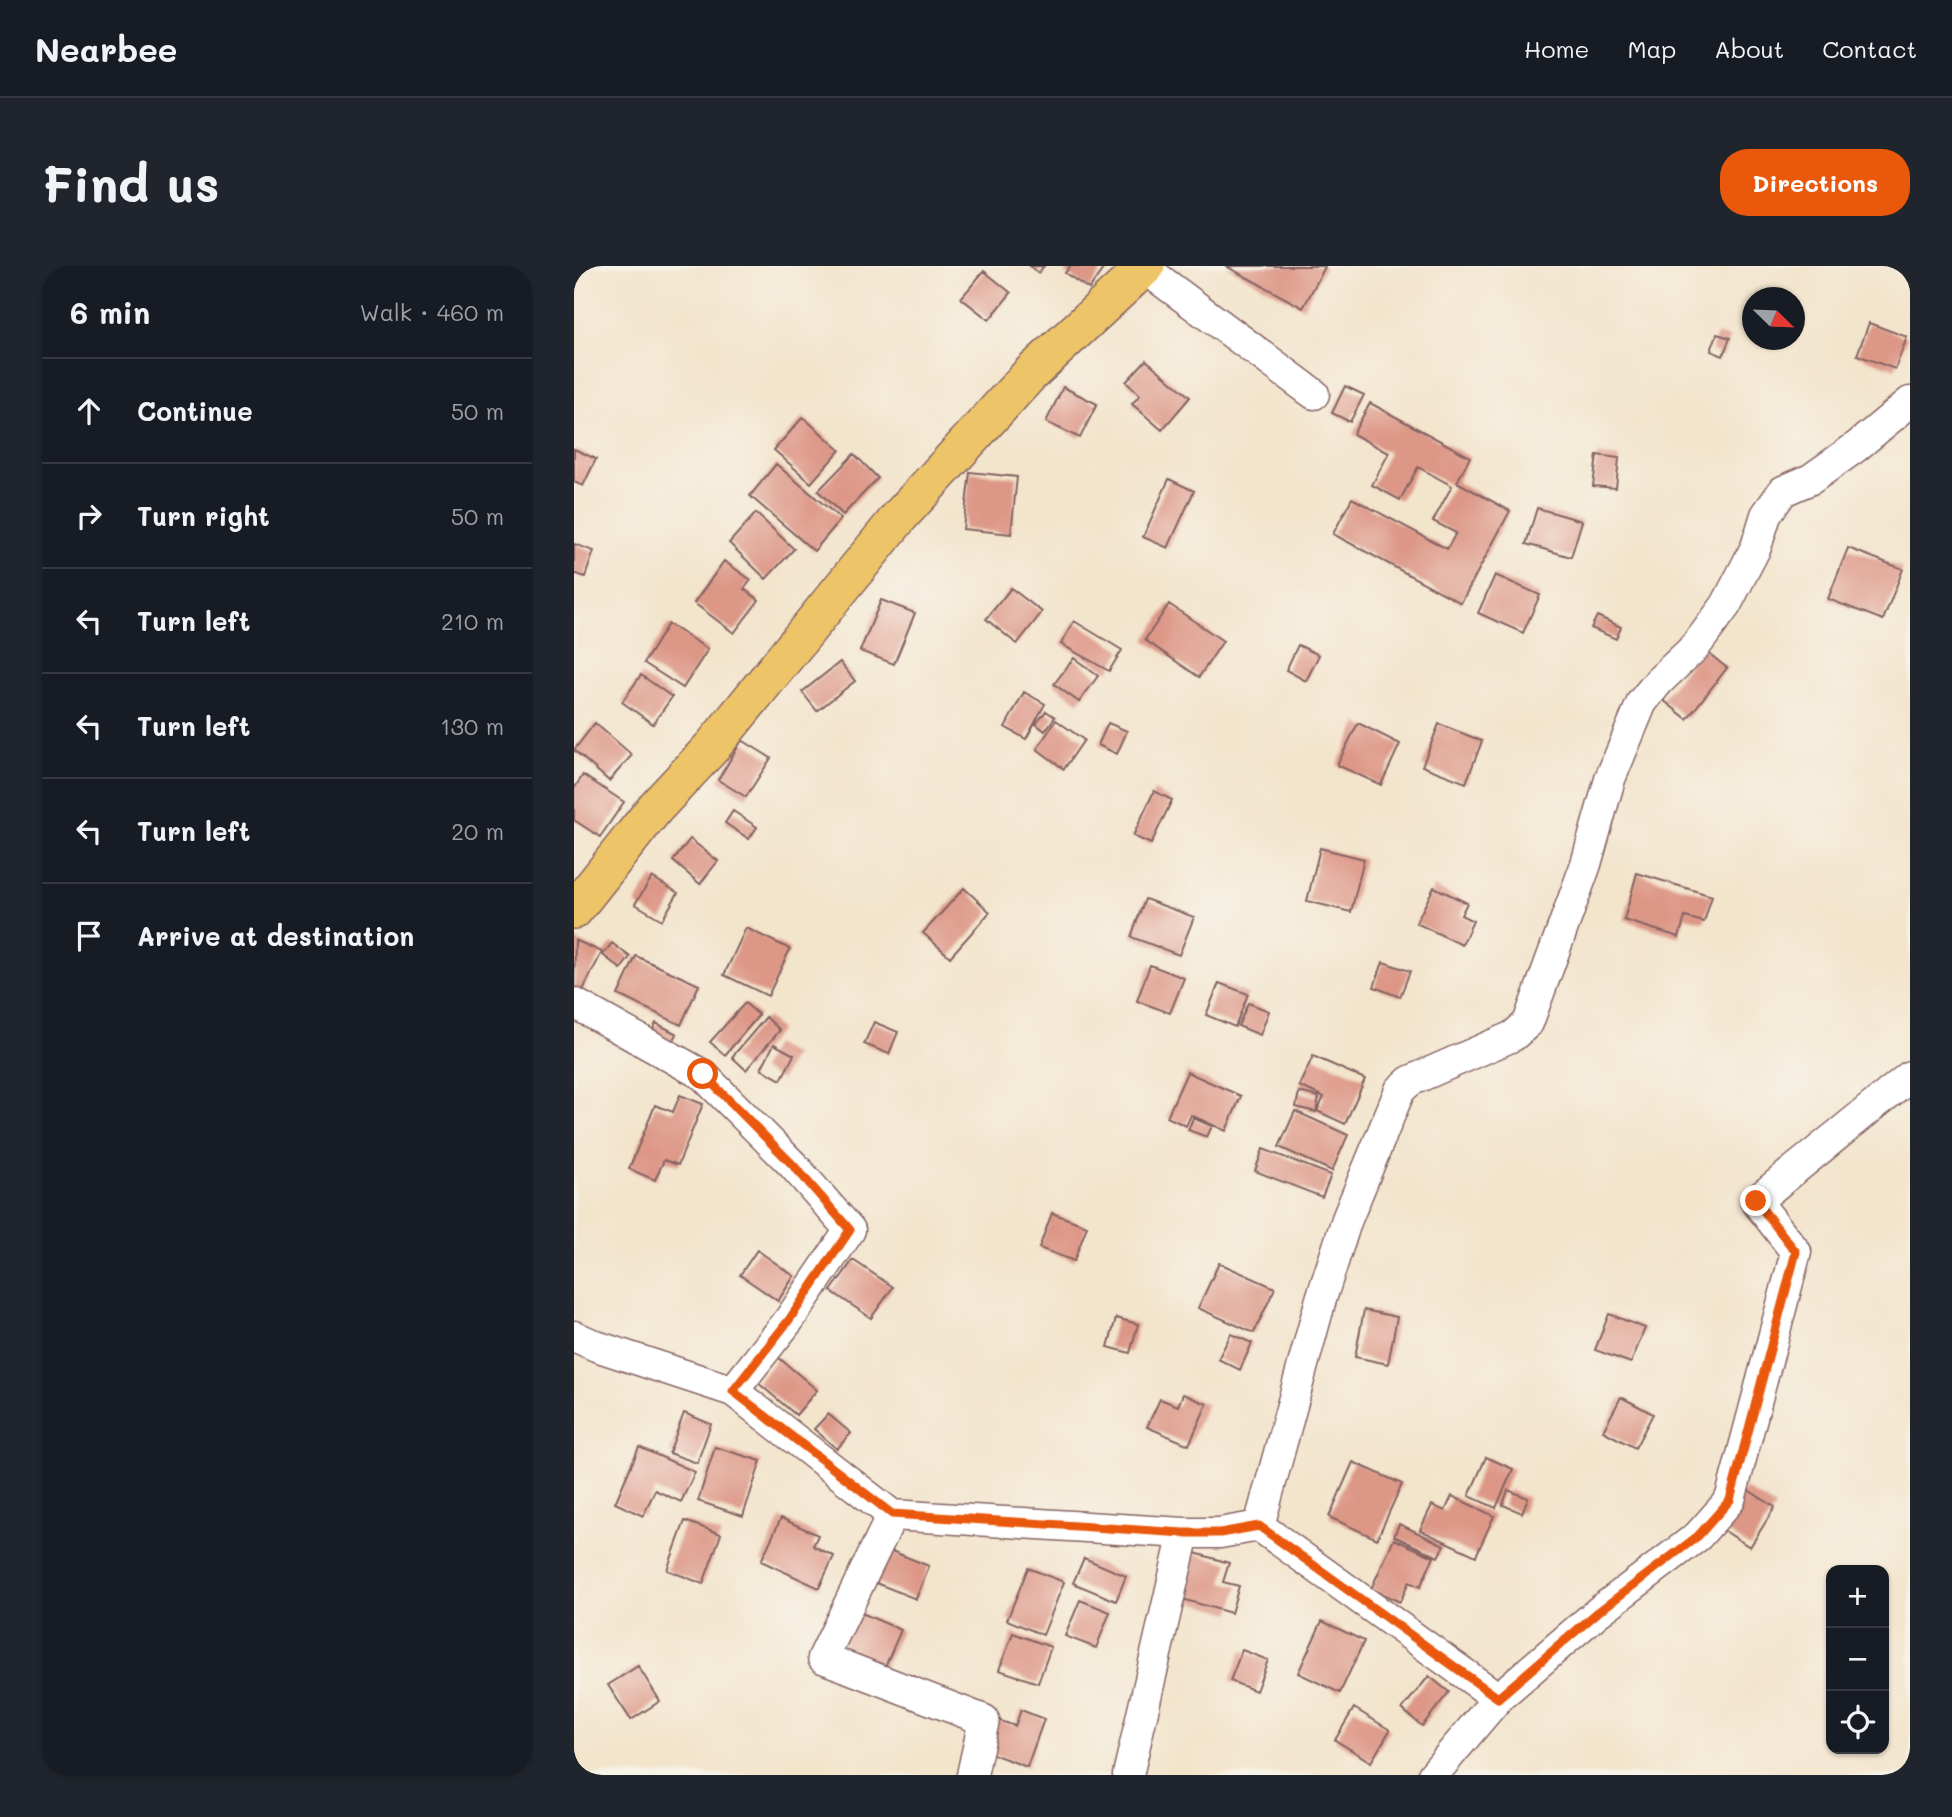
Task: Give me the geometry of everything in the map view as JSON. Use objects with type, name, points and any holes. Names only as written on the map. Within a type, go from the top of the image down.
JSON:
[{"type":"main road","points":[[574,910],[655,808],[712,747],[900,516],[1030,374],[1145,267]]},
{"type":"street","points":[[1145,267],[1314,394]]},
{"type":"street","points":[[1259,1526],[1321,1299],[1347,1219],[1400,1090],[1410,1081],[1513,1036],[1528,1023],[1586,864],[1610,779],[1642,702],[1659,681],[1695,647],[1726,605],[1756,548],[1766,515],[1783,491],[1811,479],[1856,447],[1910,402]]},
{"type":"street","points":[[574,1003],[703,1074],[793,1165],[850,1230],[789,1320],[733,1391]]},
{"type":"street","points":[[1433,1775],[1498,1698],[1598,1612],[1698,1536],[1730,1500],[1796,1252],[1756,1201],[1910,1076]]},
{"type":"street","points":[[574,1336],[596,1346],[733,1391],[892,1514],[1184,1533],[1220,1533],[1259,1526],[1498,1698]]},
{"type":"street","points":[[892,1514],[823,1658],[984,1720],[972,1775]]},
{"type":"street","points":[[1128,1775],[1184,1533]]},
{"type":"building","points":[[1030,266],[1044,266],[1038,273]]},
{"type":"building","points":[[1070,266],[1105,266],[1089,289],[1065,273]]},
{"type":"building","points":[[1226,266],[1322,266],[1325,267],[1303,308]]},
{"type":"building","points":[[984,271],[1011,293],[989,320],[961,298]]},
{"type":"building","points":[[1869,323],[1907,337],[1895,369],[1857,355]]},
{"type":"building","points":[[1717,334],[1730,338],[1723,356],[1711,351]]},
{"type":"building","points":[[1146,360],[1190,397],[1162,430],[1132,404],[1140,395],[1126,382]]},
{"type":"building","points":[[1345,386],[1364,395],[1350,422],[1332,413]]},
{"type":"building","points":[[1063,387],[1097,404],[1080,438],[1046,422]]},
{"type":"building","points":[[1370,403],[1470,457],[1457,482],[1510,511],[1461,603],[1333,534],[1352,498],[1447,549],[1456,533],[1433,521],[1452,486],[1418,467],[1400,500],[1372,485],[1389,453],[1353,434]]},
{"type":"building","points":[[803,417],[840,450],[811,483],[774,450]]},
{"type":"building","points":[[574,449],[596,459],[583,486],[574,482]]},
{"type":"building","points":[[854,454],[878,478],[843,515],[818,491]]},
{"type":"building","points":[[1597,455],[1619,458],[1616,488],[1593,486]]},
{"type":"building","points":[[776,464],[841,519],[814,551],[750,496]]},
{"type":"building","points":[[970,472],[1017,477],[1011,534],[963,529]]},
{"type":"building","points":[[1169,479],[1194,491],[1168,548],[1143,537]]},
{"type":"building","points":[[1537,508],[1582,521],[1571,557],[1526,544]]},
{"type":"building","points":[[756,513],[794,549],[766,579],[729,543]]},
{"type":"building","points":[[574,544],[594,551],[585,577],[574,573]]},
{"type":"building","points":[[1848,548],[1903,569],[1883,620],[1828,599]]},
{"type":"building","points":[[724,561],[751,580],[744,589],[759,600],[734,633],[694,603]]},
{"type":"building","points":[[1495,575],[1540,595],[1523,633],[1478,613]]},
{"type":"building","points":[[1011,588],[1042,612],[1017,644],[986,619]]},
{"type":"building","points":[[881,600],[915,613],[894,664],[860,651]]},
{"type":"building","points":[[1169,604],[1223,641],[1199,677],[1145,640]]},
{"type":"building","points":[[1597,616],[1621,627],[1616,639],[1591,628]]},
{"type":"building","points":[[1074,621],[1122,650],[1109,671],[1061,644]]},
{"type":"building","points":[[668,624],[708,649],[683,688],[644,663]]},
{"type":"building","points":[[1298,645],[1319,655],[1306,681],[1286,670]]},
{"type":"building","points":[[1702,648],[1727,668],[1687,719],[1662,699]]},
{"type":"building","points":[[1074,658],[1098,676],[1079,702],[1054,684]]},
{"type":"building","points":[[840,662],[855,681],[817,711],[802,692]]},
{"type":"building","points":[[641,675],[672,697],[653,724],[622,702]]},
{"type":"building","points":[[1024,692],[1045,704],[1026,739],[1005,727]]},
{"type":"building","points":[[1046,711],[1055,717],[1045,731],[1036,724]]},
{"type":"building","points":[[1056,720],[1084,740],[1064,769],[1037,749]]},
{"type":"building","points":[[595,723],[632,755],[609,781],[574,750]]},
{"type":"building","points":[[1108,723],[1127,731],[1117,754],[1098,745]]},
{"type":"building","points":[[1358,723],[1400,744],[1381,785],[1337,765]]},
{"type":"building","points":[[1439,724],[1482,741],[1466,783],[1422,766]]},
{"type":"building","points":[[742,740],[771,758],[746,797],[718,780]]},
{"type":"building","points":[[583,775],[624,802],[600,837],[574,820],[574,789]]},
{"type":"building","points":[[1154,791],[1172,800],[1151,844],[1133,836]]},
{"type":"building","points":[[733,811],[757,827],[749,839],[725,823]]},
{"type":"building","points":[[690,839],[718,861],[700,884],[673,861]]},
{"type":"building","points":[[1320,848],[1364,859],[1351,912],[1307,901]]},
{"type":"building","points":[[1637,873],[1712,896],[1704,922],[1685,917],[1679,937],[1624,920]]},
{"type":"building","points":[[652,877],[678,893],[662,920],[635,904]]},
{"type":"building","points":[[1434,887],[1467,903],[1461,915],[1473,921],[1462,945],[1416,923]]},
{"type":"building","points":[[964,888],[990,912],[950,957],[923,933]]},
{"type":"building","points":[[1145,899],[1194,917],[1179,955],[1131,937]]},
{"type":"building","points":[[746,928],[790,949],[768,996],[724,975]]},
{"type":"building","points":[[575,940],[602,952],[581,994],[574,991]]},
{"type":"building","points":[[612,943],[630,957],[621,969],[603,955]]},
{"type":"building","points":[[636,956],[699,985],[681,1025],[618,995]]},
{"type":"building","points":[[1383,962],[1410,971],[1400,997],[1374,987]]},
{"type":"building","points":[[1150,965],[1184,978],[1170,1013],[1137,1001]]},
{"type":"building","points":[[1219,983],[1248,994],[1235,1027],[1206,1015]]},
{"type":"building","points":[[745,1003],[759,1015],[725,1055],[710,1042]]},
{"type":"building","points":[[1248,1003],[1269,1011],[1260,1035],[1238,1026]]},
{"type":"building","points":[[766,1017],[780,1030],[746,1070],[732,1057]]},
{"type":"building","points":[[874,1022],[898,1032],[889,1054],[864,1044]]},
{"type":"building","points":[[656,1023],[677,1034],[667,1053],[646,1043]]},
{"type":"building","points":[[774,1044],[794,1055],[781,1080],[761,1069]]},
{"type":"building","points":[[1313,1056],[1365,1079],[1345,1124],[1317,1111],[1324,1097],[1299,1086]]},
{"type":"building","points":[[1187,1072],[1241,1096],[1226,1131],[1191,1115],[1186,1126],[1167,1117]]},
{"type":"building","points":[[1299,1092],[1319,1097],[1316,1112],[1296,1107]]},
{"type":"building","points":[[680,1095],[703,1104],[678,1165],[664,1160],[655,1180],[629,1169],[655,1105],[673,1112]]},
{"type":"building","points":[[1295,1111],[1348,1135],[1332,1171],[1279,1147]]},
{"type":"building","points":[[1193,1118],[1212,1126],[1207,1137],[1188,1130]]},
{"type":"building","points":[[1263,1149],[1331,1175],[1322,1197],[1255,1171]]},
{"type":"building","points":[[1052,1213],[1087,1226],[1074,1261],[1039,1248]]},
{"type":"building","points":[[757,1250],[794,1276],[778,1301],[740,1275]]},
{"type":"building","points":[[853,1260],[893,1287],[871,1318],[831,1291]]},
{"type":"building","points":[[1219,1263],[1275,1288],[1254,1333],[1198,1308]]},
{"type":"building","points":[[1364,1310],[1397,1317],[1388,1364],[1355,1357]]},
{"type":"building","points":[[1609,1314],[1645,1328],[1631,1363],[1595,1350]]},
{"type":"building","points":[[1116,1318],[1138,1324],[1130,1353],[1108,1347]]},
{"type":"building","points":[[1231,1334],[1252,1343],[1240,1370],[1218,1359]]},
{"type":"building","points":[[778,1357],[817,1390],[796,1415],[757,1382]]},
{"type":"building","points":[[1183,1394],[1207,1404],[1189,1445],[1147,1427],[1160,1399],[1178,1406]]},
{"type":"building","points":[[1621,1397],[1653,1414],[1635,1448],[1603,1431]]},
{"type":"building","points":[[684,1413],[711,1424],[697,1463],[669,1453]]},
{"type":"building","points":[[828,1414],[851,1433],[837,1449],[814,1429]]},
{"type":"building","points":[[639,1447],[695,1472],[681,1502],[655,1490],[643,1516],[615,1503]]},
{"type":"building","points":[[715,1447],[761,1461],[743,1516],[698,1501]]},
{"type":"building","points":[[1486,1457],[1513,1469],[1496,1508],[1469,1496]]},
{"type":"building","points":[[1353,1462],[1402,1484],[1377,1539],[1329,1517]]},
{"type":"building","points":[[1745,1488],[1775,1507],[1750,1547],[1720,1528]]},
{"type":"building","points":[[1508,1490],[1528,1498],[1522,1513],[1503,1505]]},
{"type":"building","points":[[1452,1496],[1494,1516],[1476,1556],[1420,1530],[1432,1505],[1445,1511]]},
{"type":"building","points":[[781,1518],[818,1535],[813,1546],[834,1556],[819,1588],[761,1561]]},
{"type":"building","points":[[685,1521],[721,1534],[703,1584],[667,1570]]},
{"type":"building","points":[[1399,1524],[1444,1545],[1438,1557],[1394,1536]]},
{"type":"building","points":[[1394,1539],[1434,1557],[1420,1587],[1409,1582],[1400,1602],[1371,1589]]},
{"type":"building","points":[[889,1550],[929,1566],[916,1599],[876,1583]]},
{"type":"building","points":[[1195,1553],[1229,1563],[1223,1582],[1239,1586],[1231,1613],[1182,1599]]},
{"type":"building","points":[[1084,1558],[1126,1576],[1116,1601],[1073,1583]]},
{"type":"building","points":[[1028,1568],[1064,1582],[1043,1635],[1007,1620]]},
{"type":"building","points":[[1080,1600],[1110,1612],[1096,1648],[1065,1636]]},
{"type":"building","points":[[857,1611],[901,1630],[885,1667],[859,1655],[856,1663],[838,1655]]},
{"type":"building","points":[[1322,1621],[1364,1641],[1340,1693],[1298,1673]]},
{"type":"building","points":[[1013,1633],[1051,1647],[1038,1683],[999,1670]]},
{"type":"building","points":[[1242,1650],[1268,1660],[1256,1691],[1230,1681]]},
{"type":"building","points":[[638,1666],[660,1701],[631,1720],[608,1685]]},
{"type":"building","points":[[1429,1676],[1449,1692],[1422,1726],[1402,1709]]},
{"type":"building","points":[[1354,1708],[1390,1730],[1371,1762],[1335,1740]]},
{"type":"building","points":[[1021,1710],[1044,1719],[1027,1767],[987,1752],[998,1720],[1015,1726]]},
{"type":"route","points":[[703,1074],[793,1165],[850,1230],[789,1320],[733,1391],[892,1514],[1184,1533],[1220,1533],[1259,1526],[1498,1698],[1598,1612],[1698,1536],[1730,1500],[1796,1252],[1756,1201]]}]
